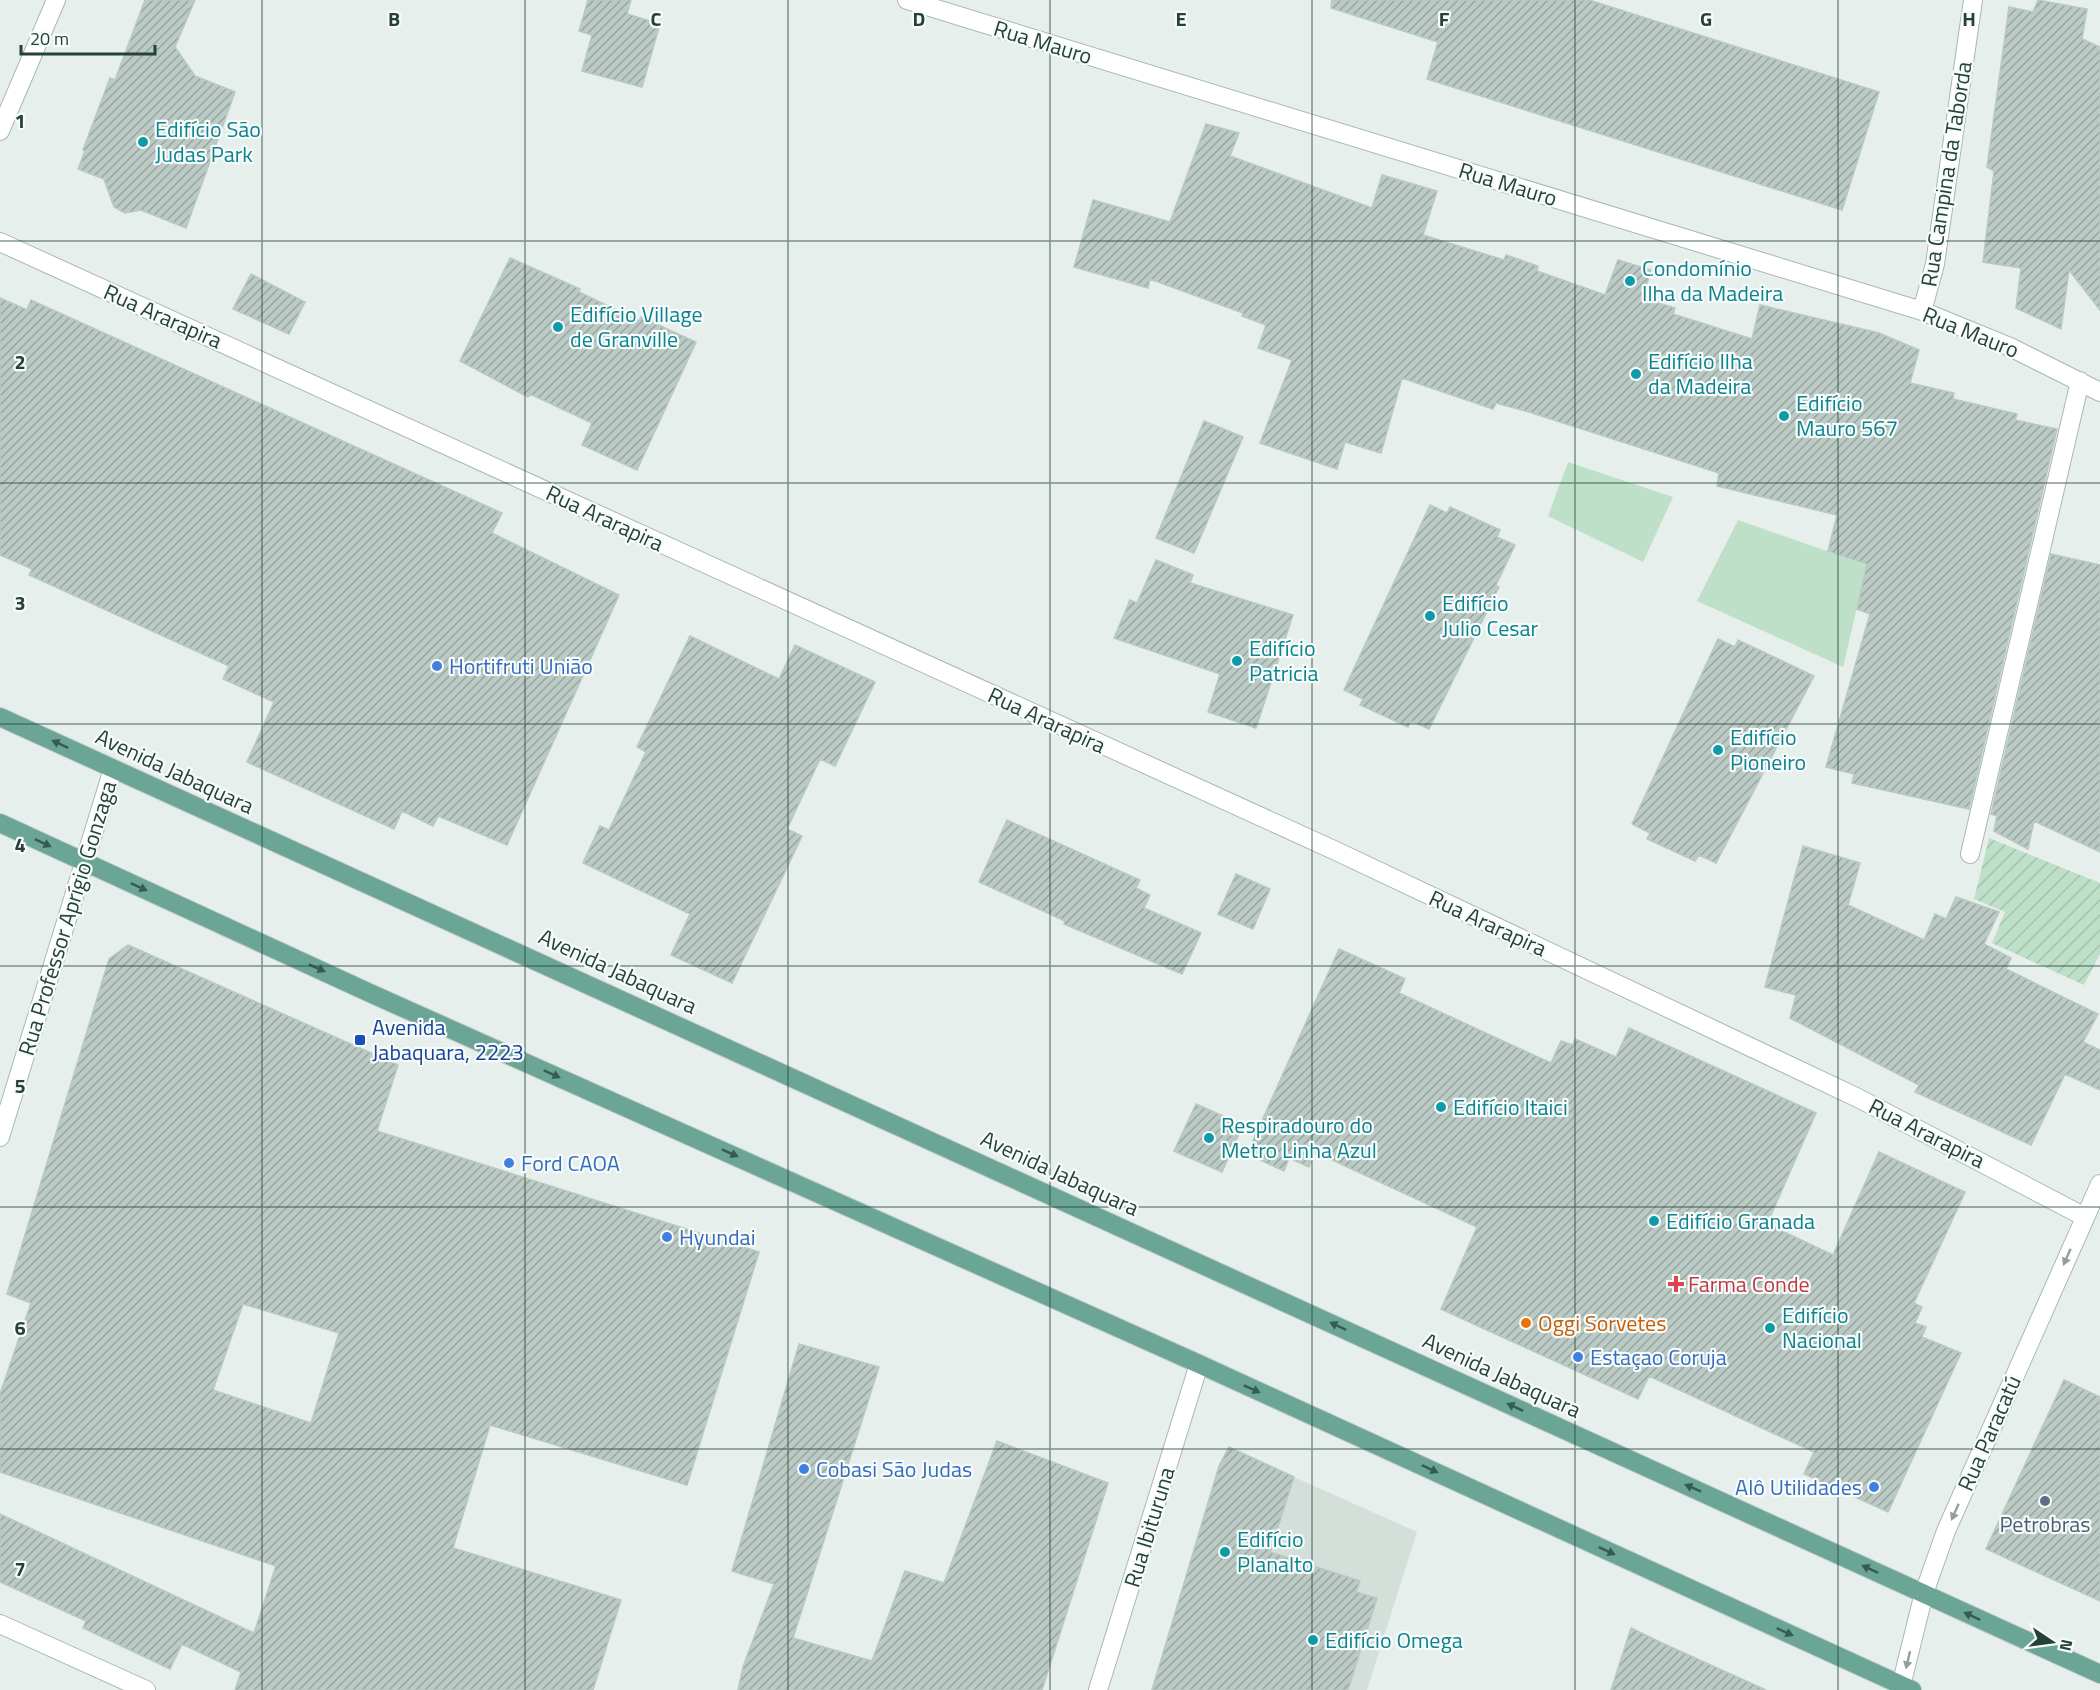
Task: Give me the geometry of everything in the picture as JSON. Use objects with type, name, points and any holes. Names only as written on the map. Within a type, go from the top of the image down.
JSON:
[{"type":"main road","name":"Avenida Jabaquara","points":[[0,717],[2100,1674]]},
{"type":"main road","points":[[0,823],[1199,1364],[1904,1688]]},
{"type":"street","points":[[0,131],[56,0]]},
{"type":"street","name":"Rua Mauro","points":[[907,0],[1922,311],[2010,347],[2100,392]]},
{"type":"street","name":"Rua Campina da Taborda","points":[[1922,311],[1935,264],[1973,0]]},
{"type":"street","name":"Rua Ararapira","points":[[0,242],[1347,856],[1858,1098],[2085,1217]]},
{"type":"street","points":[[1970,854],[2080,381]]},
{"type":"street","name":"Rua Professor Aprígio Gonzaga","points":[[0,1137],[86,863],[113,768]]},
{"type":"street","name":"Rua Paracatú","points":[[1904,1688],[1923,1593],[1946,1531],[2100,1184]]},
{"type":"street","name":"Rua Ibituruna","points":[[1098,1690],[1199,1364]]},
{"type":"street","points":[[0,1624],[146,1690]]},
{"type":"shaded area","points":[[1294,1477],[1417,1532],[1367,1690],[1226,1690]]},
{"type":"green space","points":[[1568,462],[1673,497],[1643,562],[1548,516]]},
{"type":"green space","points":[[1738,520],[1867,565],[1843,667],[1697,601]]},
{"type":"green space","points":[[1989,838],[2100,883],[2100,954],[2084,985],[1992,943],[2005,912],[1974,899]]},
{"type":"building","name":"Edifício São Judas Park","points":[[145,0],[195,0],[175,47],[195,76],[235,92],[186,228],[141,210],[125,213],[114,207],[104,179],[78,169],[110,78],[115,80]]},
{"type":"building","points":[[588,0],[631,0],[627,14],[660,24],[642,87],[582,71],[592,35],[579,31]]},
{"type":"building","points":[[1332,0],[1589,0],[1879,92],[1842,210],[1427,79],[1438,42],[1331,8]]},
{"type":"building","points":[[2038,0],[2087,9],[2082,39],[2100,47],[2100,310],[2069,270],[2061,329],[2016,308],[2021,268],[1983,262],[1994,171],[1987,167],[2009,7],[2033,12]]},
{"type":"building","points":[[1206,124],[1239,133],[1230,156],[1372,208],[1382,175],[1437,191],[1423,235],[1504,260],[1506,255],[1538,266],[1537,271],[1605,295],[1618,260],[1651,270],[1643,298],[1675,308],[1673,314],[1752,339],[1760,305],[1879,333],[1919,350],[1910,383],[1954,393],[1953,399],[2017,414],[2015,420],[2057,429],[1969,809],[1852,783],[1854,774],[1826,767],[1870,614],[1857,609],[1867,564],[1828,551],[1837,515],[1717,486],[1719,473],[1529,412],[1496,403],[1493,409],[1402,378],[1381,453],[1345,442],[1337,469],[1260,443],[1292,360],[1258,348],[1266,325],[1242,316],[1243,313],[1150,279],[1148,288],[1074,267],[1093,200],[1170,222]]},
{"type":"building","points":[[510,258],[580,289],[579,292],[639,321],[641,317],[696,342],[637,470],[582,445],[592,423],[530,394],[528,397],[460,361]]},
{"type":"building","points":[[251,274],[305,302],[289,334],[233,309]]},
{"type":"building","points":[[0,298],[27,310],[31,300],[502,513],[492,533],[619,595],[507,845],[438,816],[433,826],[402,811],[394,829],[247,762],[274,702],[223,679],[229,666],[29,575],[32,569],[0,555]]},
{"type":"building","points":[[1204,421],[1243,437],[1194,553],[1156,538]]},
{"type":"building","name":"Edifício Julio Cesar","points":[[1430,505],[1447,513],[1450,507],[1500,530],[1497,537],[1515,545],[1496,585],[1499,587],[1429,729],[1411,721],[1408,727],[1360,705],[1363,699],[1344,690]]},
{"type":"building","points":[[2051,554],[2100,565],[2100,852],[2034,821],[2028,849],[1994,831],[1997,816],[1991,814]]},
{"type":"building","points":[[1156,560],[1193,575],[1190,583],[1293,615],[1256,728],[1208,712],[1220,674],[1114,638],[1130,600],[1137,603]]},
{"type":"building","points":[[690,636],[779,679],[795,645],[875,682],[835,766],[820,759],[787,829],[802,836],[732,983],[671,955],[690,914],[583,863],[600,826],[609,830],[646,752],[637,747]]},
{"type":"building","name":"Edifício Pioneiro","points":[[1718,639],[1735,647],[1738,640],[1814,676],[1716,863],[1699,855],[1695,861],[1647,839],[1650,833],[1632,824]]},
{"type":"building","points":[[1007,820],[1140,880],[1136,888],[1150,895],[1144,908],[1201,933],[1182,974],[1064,924],[1065,921],[979,882]]},
{"type":"building","points":[[1803,846],[1860,863],[1848,905],[1924,940],[1935,914],[1946,919],[1956,897],[1999,912],[1984,944],[2011,958],[2006,969],[2098,1014],[2083,1042],[2100,1050],[2100,1090],[2065,1074],[2031,1145],[1915,1092],[1919,1085],[1790,1018],[1796,995],[1765,987]]},
{"type":"building","points":[[1236,874],[1270,889],[1253,929],[1218,914]]},
{"type":"building","points":[[128,945],[398,1065],[377,1131],[759,1252],[687,1485],[490,1425],[453,1548],[621,1600],[593,1690],[235,1690],[241,1672],[182,1644],[170,1669],[83,1628],[86,1621],[0,1582],[0,1514],[254,1633],[276,1566],[0,1472],[0,1394],[31,1303],[7,1294],[109,959]],"holes":[[[243,1304],[339,1333],[311,1423],[213,1390]]]},
{"type":"building","points":[[1339,949],[1405,979],[1399,993],[1551,1063],[1561,1041],[1573,1045],[1575,1039],[1616,1057],[1629,1028],[1816,1113],[1767,1224],[1833,1255],[1879,1152],[1965,1192],[1914,1303],[1922,1307],[1915,1323],[1926,1327],[1922,1337],[1961,1353],[1888,1512],[1804,1474],[1814,1452],[1649,1376],[1638,1399],[1441,1309],[1477,1227],[1315,1152],[1309,1167],[1289,1158],[1284,1171],[1247,1154]]},
{"type":"building","name":"Respiradouro do Metro Linha Azul","points":[[1196,1104],[1243,1125],[1222,1172],[1174,1151]]},
{"type":"building","points":[[799,1344],[879,1367],[793,1638],[872,1661],[905,1571],[944,1583],[997,1441],[1108,1483],[1042,1690],[738,1690],[743,1667],[774,1584],[732,1571]]},
{"type":"building","name":"Petrobras","points":[[2064,1380],[2100,1397],[2100,1601],[1986,1549]]},
{"type":"building","points":[[1229,1447],[1294,1477],[1270,1552],[1360,1581],[1356,1592],[1377,1598],[1348,1690],[1152,1690],[1219,1466]]},
{"type":"building","points":[[1631,1628],[1662,1643],[1766,1690],[1611,1690]]},
{"type":"place","name":"Edifício São Judas Park","points":[[143,142]]},
{"type":"place","name":"Condomínio Ilha da Madeira","points":[[1630,281]]},
{"type":"place","name":"Edifício Village de Granville","points":[[558,327]]},
{"type":"place","name":"Edifício Ilha da Madeira","points":[[1636,374]]},
{"type":"place","name":"Edifício Mauro 567","points":[[1784,416]]},
{"type":"place","name":"Edifício Julio Cesar","points":[[1430,616]]},
{"type":"place","name":"Edifício Patricia","points":[[1237,661]]},
{"type":"place","name":"Hortifruti União","points":[[437,666]]},
{"type":"place","name":"Edifício Pioneiro","points":[[1718,750]]},
{"type":"place","name":"Avenida Jabaquara, 2223","points":[[360,1040]]},
{"type":"place","name":"Edifício Itaici","points":[[1441,1107]]},
{"type":"place","name":"Respiradouro do Metro Linha Azul","points":[[1209,1138]]},
{"type":"place","name":"Ford CAOA","points":[[509,1163]]},
{"type":"place","name":"Edifício Granada","points":[[1654,1221]]},
{"type":"place","name":"Hyundai","points":[[667,1237]]},
{"type":"place","name":"Farma Conde","points":[[1676,1284]]},
{"type":"place","name":"Oggi Sorvetes","points":[[1526,1323]]},
{"type":"place","name":"Edifício Nacional","points":[[1770,1328]]},
{"type":"place","name":"Estaçao Coruja","points":[[1578,1357]]},
{"type":"place","name":"Cobasi São Judas","points":[[804,1469]]},
{"type":"place","name":"Alô Utilidades","points":[[1874,1487]]},
{"type":"place","name":"Petrobras","points":[[2045,1501]]},
{"type":"place","name":"Edifício Planalto","points":[[1225,1552]]},
{"type":"place","name":"Edifício Omega","points":[[1313,1640]]}]
